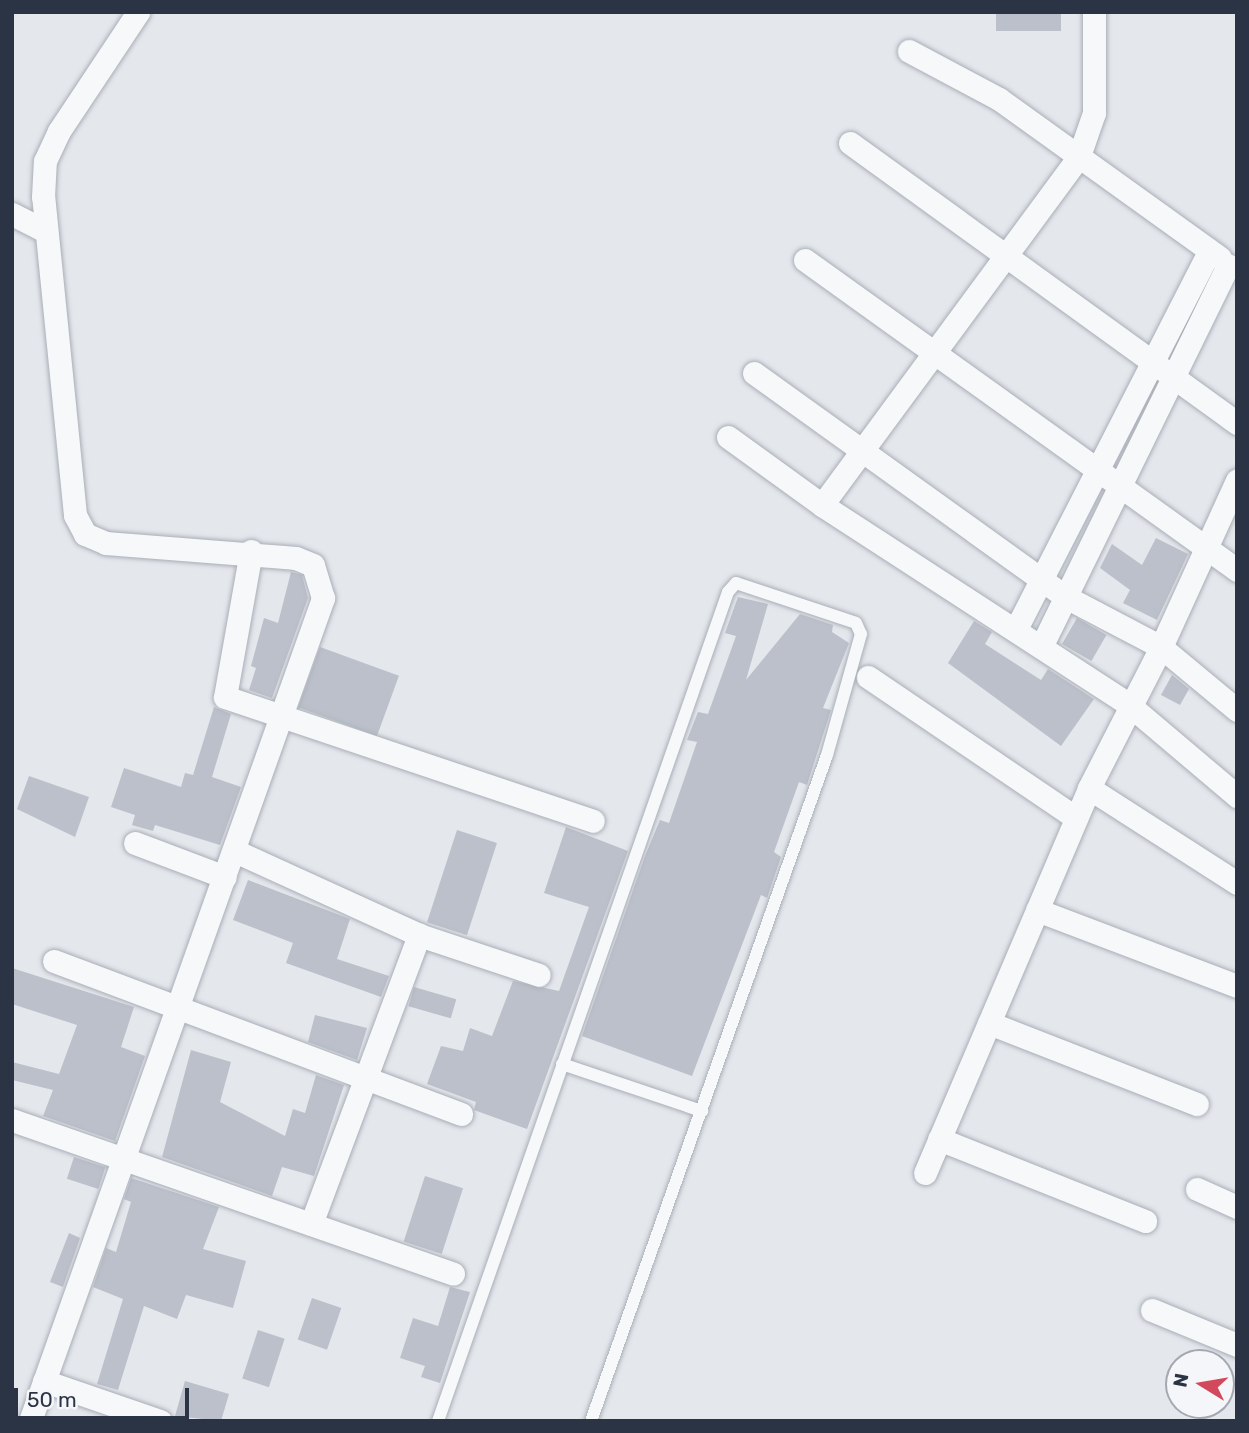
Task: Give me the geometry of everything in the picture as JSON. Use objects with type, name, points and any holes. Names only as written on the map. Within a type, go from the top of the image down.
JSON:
[{"type":"street","points":[[30,1421],[126,1162],[323,598],[321,579],[313,565],[296,558],[251,551],[106,543],[85,534],[75,515],[46,231],[45,161],[59,131],[138,12]]},
{"type":"street","points":[[822,505],[1079,156],[1094,113],[1094,12]]},
{"type":"street","points":[[909,51],[973,82],[1233,267],[1173,376],[1041,647]]},
{"type":"street","points":[[850,143],[1237,423]]},
{"type":"street","points":[[12,214],[46,231]]},
{"type":"street","points":[[1017,627],[1209,251]]},
{"type":"street","points":[[805,260],[1237,570]]},
{"type":"street","points":[[754,373],[1064,596],[1161,647],[1237,710]]},
{"type":"street","points":[[728,437],[822,505],[1017,627],[1041,647],[1128,704],[1237,796]]},
{"type":"street","points":[[925,1173],[1089,788],[1128,704],[1161,647],[1237,480]]},
{"type":"street","points":[[251,551],[225,697],[282,719],[593,821]]},
{"type":"street","points":[[868,677],[1076,818]]},
{"type":"street","points":[[1089,788],[1237,883]]},
{"type":"street","points":[[135,843],[225,877]]},
{"type":"street","points":[[235,851],[419,935],[539,975]]},
{"type":"street","points":[[1037,910],[1237,986]]},
{"type":"street","points":[[311,1224],[419,935]]},
{"type":"street","points":[[54,961],[181,1004],[461,1114]]},
{"type":"street","points":[[989,1023],[1197,1104]]},
{"type":"street","points":[[12,1120],[453,1274]]},
{"type":"street","points":[[939,1139],[1146,1221]]},
{"type":"street","points":[[1197,1189],[1237,1206]]},
{"type":"street","points":[[1152,1310],[1237,1345]]},
{"type":"street","points":[[44,1381],[160,1421]]},
{"type":"lane","points":[[438,1421],[728,592],[736,583],[856,623],[861,634],[827,755],[591,1421]]},
{"type":"lane","points":[[562,1065],[702,1111]]},
{"type":"building","points":[[996,12],[1061,12],[1061,31],[996,31]]},
{"type":"building","points":[[1156,538],[1188,554],[1157,620],[1123,603],[1130,590],[1100,568],[1112,544],[1142,565]]},
{"type":"building","points":[[291,572],[302,575],[308,598],[272,698],[249,690],[256,668],[251,666],[264,618],[278,623]]},
{"type":"building","points":[[738,597],[768,604],[746,680],[800,614],[833,625],[832,632],[849,643],[823,708],[831,710],[807,785],[799,782],[774,852],[781,857],[767,898],[761,895],[692,1076],[582,1036],[645,856],[660,820],[669,823],[697,742],[687,740],[698,712],[708,714],[736,636],[725,633]]},
{"type":"building","points":[[1077,618],[1106,635],[1091,661],[1062,644]]},
{"type":"building","points":[[974,621],[992,632],[985,644],[1041,680],[1048,669],[1094,699],[1061,746],[948,663]]},
{"type":"building","points":[[320,647],[399,676],[377,736],[298,707]]},
{"type":"building","points":[[1172,675],[1189,689],[1180,705],[1161,695]]},
{"type":"building","points":[[214,707],[231,714],[212,777],[241,787],[220,845],[155,825],[153,831],[132,825],[135,815],[111,807],[124,768],[181,787],[185,773],[193,775]]},
{"type":"building","points":[[29,776],[89,797],[75,837],[17,809]]},
{"type":"building","points":[[566,827],[628,851],[527,1129],[474,1110],[476,1102],[427,1084],[441,1046],[463,1051],[470,1028],[492,1036],[513,981],[559,991],[589,907],[544,893]]},
{"type":"building","points":[[457,830],[497,843],[467,935],[427,922]]},
{"type":"building","points":[[248,880],[350,919],[337,959],[389,976],[381,997],[286,963],[293,943],[233,920]]},
{"type":"building","points":[[12,968],[134,1007],[121,1047],[145,1056],[115,1141],[43,1116],[53,1090],[12,1080],[12,1062],[59,1074],[77,1025],[12,1004]]},
{"type":"building","points":[[414,987],[456,999],[451,1018],[408,1006]]},
{"type":"building","points":[[315,1015],[367,1028],[357,1060],[308,1042]]},
{"type":"building","points":[[191,1050],[231,1062],[220,1102],[285,1136],[293,1109],[305,1113],[316,1075],[344,1085],[314,1176],[282,1167],[272,1196],[162,1157]]},
{"type":"building","points":[[74,1157],[105,1167],[98,1189],[67,1179]]},
{"type":"building","points":[[425,1176],[463,1188],[442,1254],[404,1242]]},
{"type":"building","points":[[131,1178],[219,1207],[203,1249],[246,1261],[233,1308],[186,1295],[177,1319],[144,1306],[118,1390],[97,1384],[123,1299],[93,1287],[106,1248],[116,1252],[131,1202],[124,1199]]},
{"type":"building","points":[[69,1233],[80,1238],[63,1287],[50,1282]]},
{"type":"building","points":[[450,1287],[470,1292],[440,1383],[421,1377],[425,1366],[400,1358],[413,1318],[438,1326]]},
{"type":"building","points":[[312,1298],[341,1308],[327,1350],[298,1340]]},
{"type":"building","points":[[258,1330],[285,1339],[269,1387],[242,1379]]},
{"type":"building","points":[[185,1381],[229,1394],[221,1421],[175,1416]]}]
